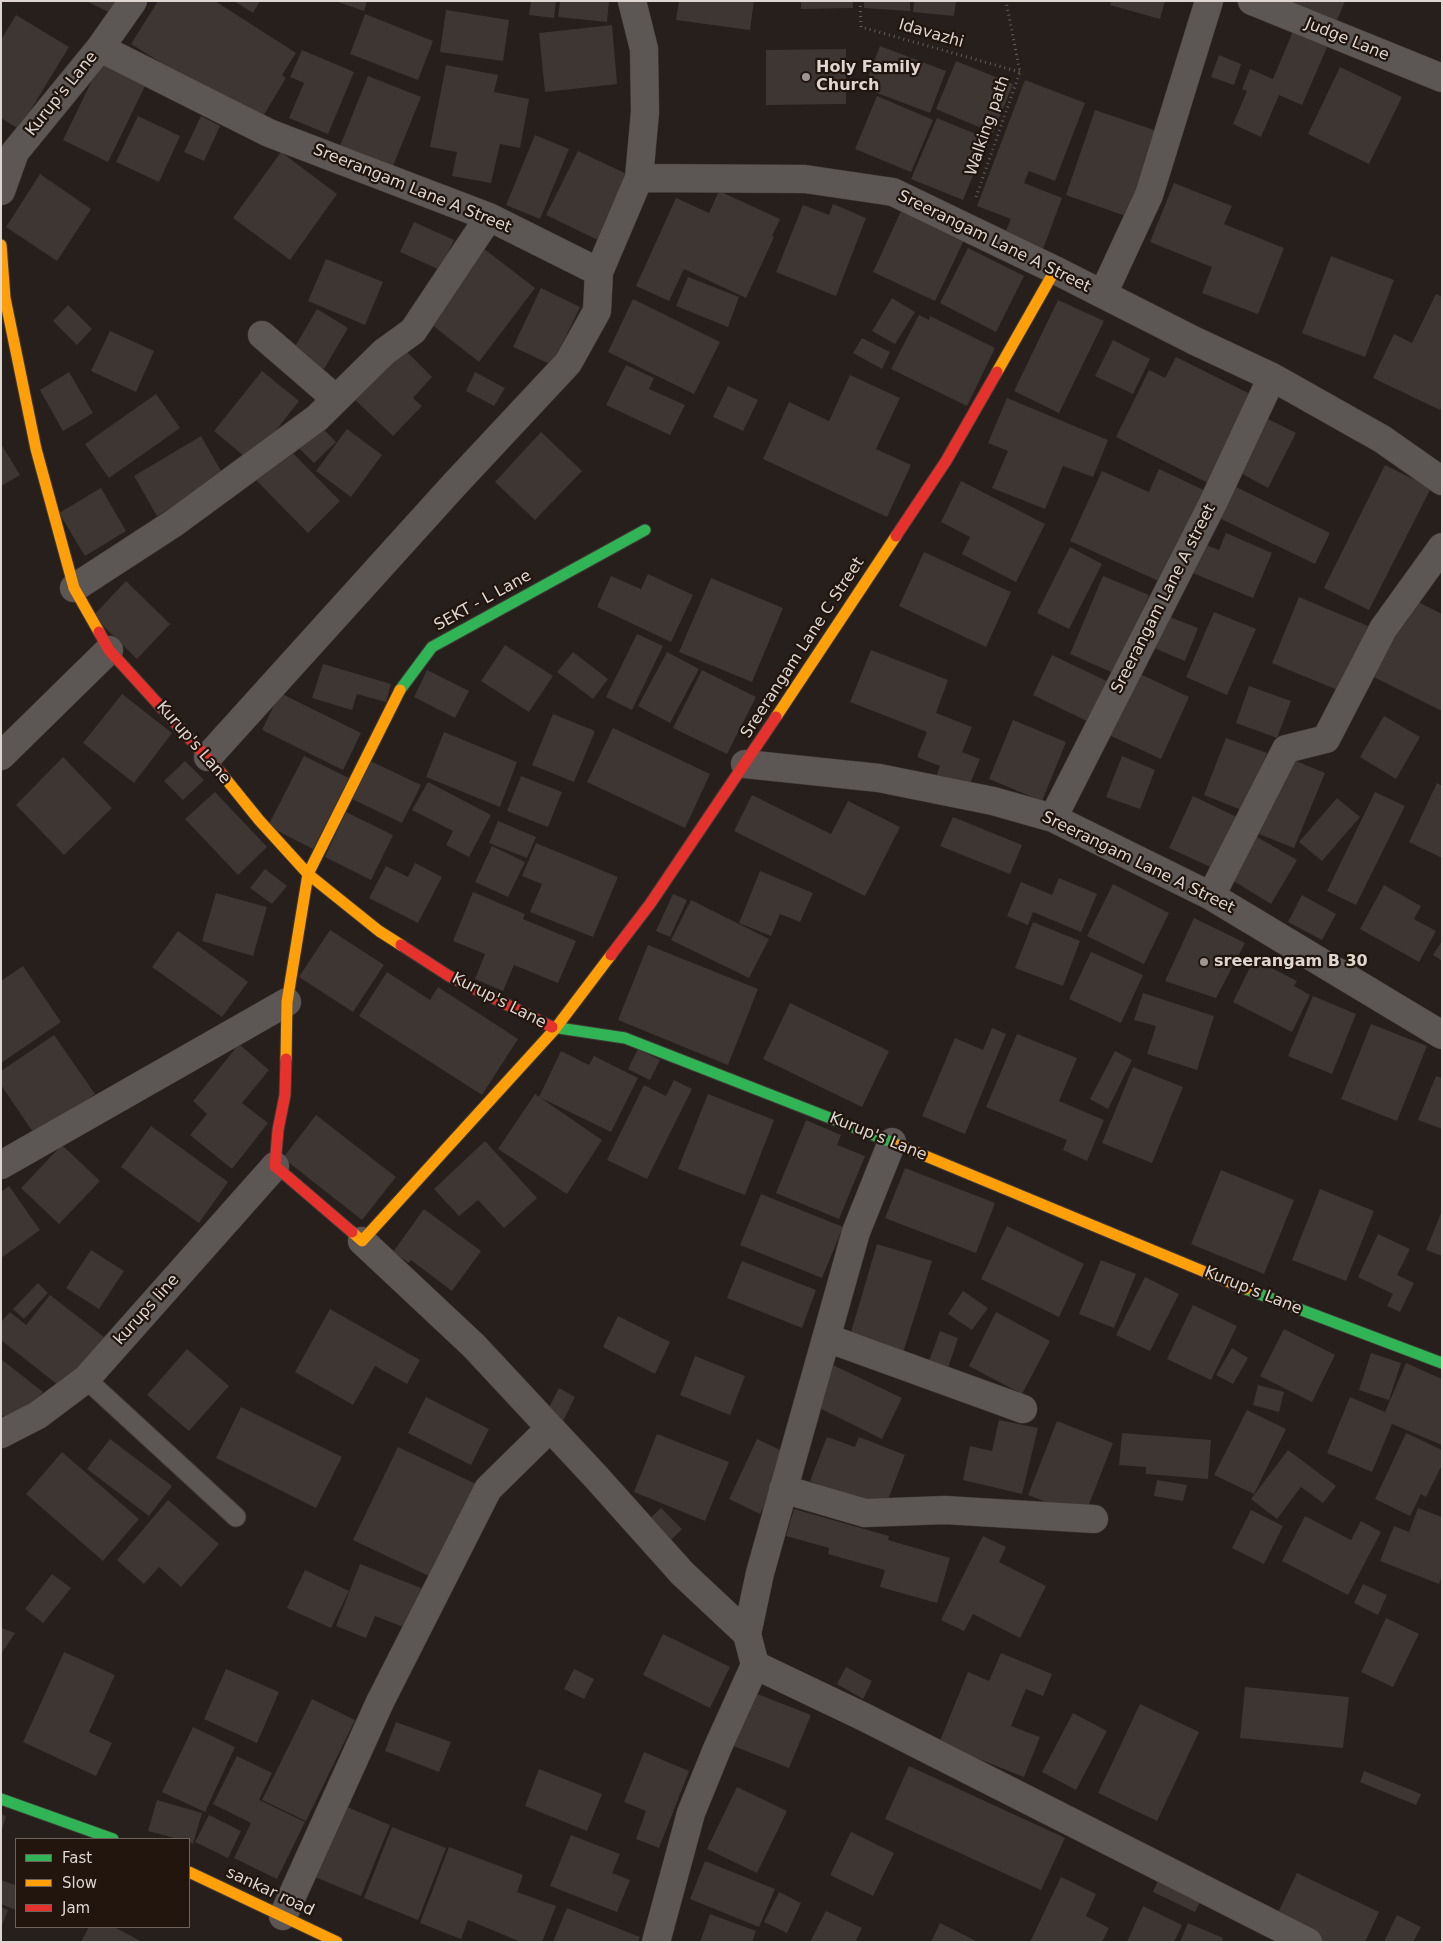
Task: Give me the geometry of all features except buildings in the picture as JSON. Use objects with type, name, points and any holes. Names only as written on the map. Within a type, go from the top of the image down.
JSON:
[{"type":"street","name":"Kurup's Lane","points":[[1,192],[15,152],[100,48],[133,1]]},
{"type":"street","points":[[208,757],[454,485],[568,363],[597,311],[599,272],[639,178],[645,112],[644,50],[632,1]]},
{"type":"street","points":[[1103,294],[1149,194],[1208,1]]},
{"type":"street","name":"Judge Lane","points":[[1252,1],[1442,78]]},
{"type":"street","name":"Sreerangam Lane A Street","points":[[100,48],[269,133],[489,216],[599,272]]},
{"type":"street","name":"Sreerangam Lane A Street","points":[[639,178],[805,179],[893,192],[1272,378],[1382,439],[1442,481]]},
{"type":"street","points":[[74,588],[174,523],[317,418],[384,352],[413,330],[489,216]]},
{"type":"street","name":"Kurup's Lane","points":[[1,245],[5,298],[36,449],[74,588],[109,650],[208,757],[259,820],[308,874],[379,931],[449,976],[555,1029],[625,1038],[892,1142],[1273,1300],[1442,1364]]},
{"type":"street","name":"Sreerangam Lane C Street","points":[[362,1241],[555,1029],[650,904],[946,461],[1055,270]]},
{"type":"street","points":[[262,335],[336,399]]},
{"type":"street","name":"Sreerangam Lane A street","points":[[1053,818],[1213,503],[1272,378]]},
{"type":"street","name":"SEKT - L Lane","points":[[275,1166],[278,1130],[285,1094],[287,1002],[308,874],[402,684],[432,647],[645,530]]},
{"type":"street","points":[[1211,896],[1286,749],[1326,739],[1383,629],[1442,547]]},
{"type":"street","points":[[1,756],[109,650]]},
{"type":"street","name":"Sreerangam Lane A Street","points":[[745,764],[879,778],[994,801],[1053,818],[1211,896],[1442,1035]]},
{"type":"street","points":[[1,1165],[287,1002]]},
{"type":"street","points":[[656,1942],[691,1813],[717,1749],[755,1665],[747,1634],[760,1573],[856,1232],[892,1142]]},
{"type":"street","points":[[275,1166],[362,1241],[474,1346],[682,1573],[747,1634]]},
{"type":"street","name":"kurups line","points":[[1,1434],[38,1416],[86,1379],[275,1166]]},
{"type":"street","points":[[826,1338],[1023,1409]]},
{"type":"street","points":[[283,1916],[380,1702],[488,1489],[550,1428]]},
{"type":"street","points":[[783,1489],[865,1513],[945,1510],[1094,1519]]},
{"type":"street","points":[[755,1665],[873,1722],[1308,1942]]},
{"type":"street","points":[[1,1799],[110,1838]]},
{"type":"street","name":"sankar road","points":[[190,1872],[337,1942]]},
{"type":"lane","points":[[86,1379],[236,1517]]},
{"type":"path","name":"Idavazhi","points":[[860,1],[861,27],[1020,72]]},
{"type":"path","name":"Walking path","points":[[965,228],[1020,72],[1006,1]]},
{"type":"traffic: fast","points":[[400,690],[432,647],[645,530]]},
{"type":"traffic: fast","points":[[552,1027],[625,1038],[899,1145]]},
{"type":"traffic: fast","points":[[1246,1289],[1442,1363]]},
{"type":"traffic: fast","points":[[1,1799],[110,1838]]},
{"type":"traffic: slow","points":[[1,245],[5,298],[36,449],[74,588],[99,632]]},
{"type":"traffic: slow","points":[[997,372],[1055,270]]},
{"type":"traffic: slow","points":[[776,717],[896,536]]},
{"type":"traffic: slow","points":[[286,1059],[287,1002],[308,874],[400,690]]},
{"type":"traffic: slow","points":[[221,773],[259,820],[308,874],[379,931],[401,945]]},
{"type":"traffic: slow","points":[[352,1232],[362,1241],[555,1029],[611,955]]},
{"type":"traffic: slow","points":[[899,1145],[1246,1289]]},
{"type":"traffic: slow","points":[[190,1872],[337,1942]]},
{"type":"traffic: jam","points":[[896,536],[946,461],[997,372]]},
{"type":"traffic: jam","points":[[99,632],[109,650],[221,773]]},
{"type":"traffic: jam","points":[[611,955],[650,904],[776,717]]},
{"type":"traffic: jam","points":[[401,945],[449,976],[552,1027]]},
{"type":"traffic: jam","points":[[286,1059],[285,1095],[278,1130],[275,1166],[352,1232]]},
{"type":"place","name":"Holy Family Church","points":[[806,77]]},
{"type":"place","name":"sreerangam B 30","points":[[1204,962]]}]
